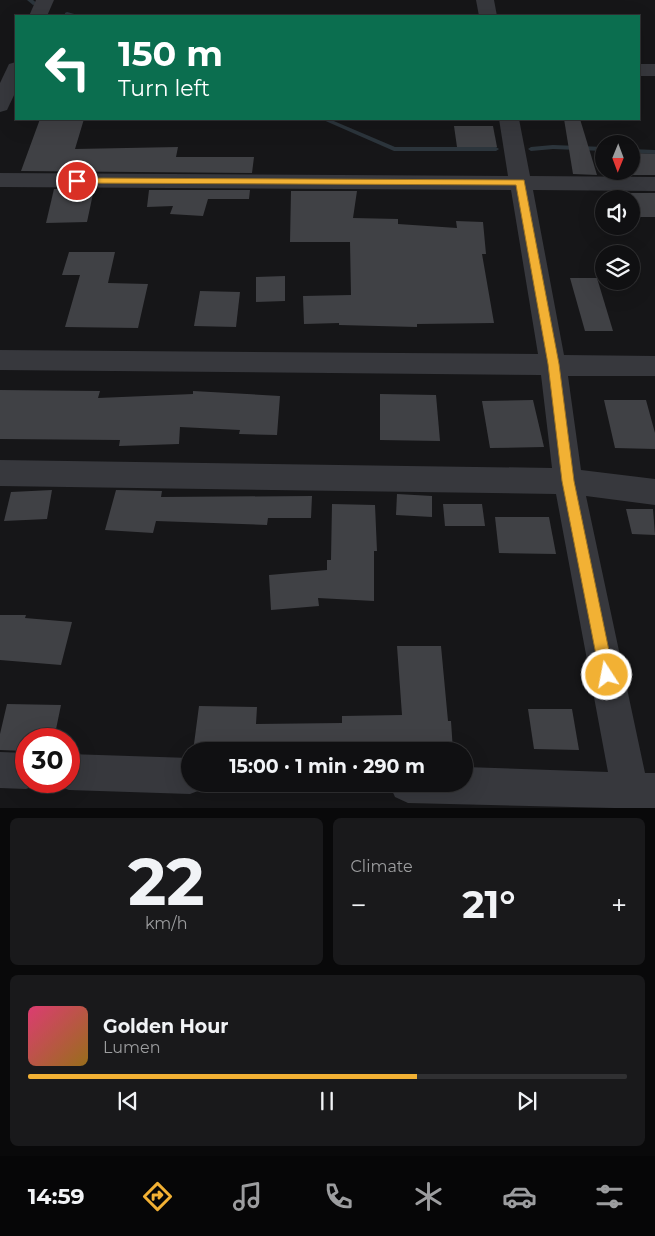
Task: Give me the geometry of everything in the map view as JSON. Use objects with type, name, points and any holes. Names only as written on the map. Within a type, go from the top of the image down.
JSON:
[{"type":"street","points":[[38,15],[45,0]]},
{"type":"street","points":[[485,0],[488,15]]},
{"type":"street","points":[[0,64],[15,66]]},
{"type":"street","points":[[0,106],[15,68]]},
{"type":"street","points":[[640,70],[655,70]]},
{"type":"street","points":[[473,788],[640,797],[568,481],[553,364],[509,120]]},
{"type":"street","points":[[0,180],[655,184]]},
{"type":"street","points":[[0,360],[655,366]]},
{"type":"street","points":[[0,473],[568,481],[655,492]]},
{"type":"street","points":[[0,770],[15,771]]},
{"type":"street","points":[[80,772],[181,776]]},
{"type":"building","points":[[40,120],[84,120],[75,149],[178,147],[176,157],[254,157],[252,173],[21,171]]},
{"type":"building","points":[[564,120],[580,120],[595,168],[595,175],[573,174]]},
{"type":"building","points":[[454,126],[493,126],[497,147],[457,147]]},
{"type":"building","points":[[640,153],[655,154],[655,175],[640,175]]},
{"type":"building","points":[[54,189],[94,189],[87,222],[46,223]]},
{"type":"building","points":[[149,190],[250,190],[249,199],[208,199],[203,216],[170,214],[173,206],[147,207]]},
{"type":"building","points":[[291,191],[357,191],[353,218],[398,219],[398,224],[457,228],[456,221],[483,222],[486,254],[482,254],[494,323],[417,324],[417,327],[339,325],[339,323],[304,324],[303,296],[351,295],[350,242],[290,242]]},
{"type":"building","points":[[640,193],[655,193],[655,217],[640,217]]},
{"type":"building","points":[[69,252],[115,252],[108,283],[148,284],[138,328],[65,327],[80,275],[62,275]]},
{"type":"building","points":[[285,276],[285,301],[256,302],[256,277]]},
{"type":"building","points":[[570,278],[595,278],[595,290],[601,290],[613,331],[585,331]]},
{"type":"building","points":[[200,291],[240,292],[236,327],[194,326]]},
{"type":"building","points":[[0,390],[100,391],[98,398],[193,394],[193,391],[280,396],[277,435],[239,434],[240,430],[180,427],[179,444],[119,446],[120,440],[0,439]]},
{"type":"building","points":[[380,394],[436,395],[440,441],[380,440]]},
{"type":"building","points":[[533,400],[544,447],[490,448],[482,401]]},
{"type":"building","points":[[604,400],[646,400],[655,433],[655,449],[615,448]]},
{"type":"building","points":[[52,490],[47,519],[4,521],[11,492]]},
{"type":"building","points":[[116,490],[162,491],[161,497],[312,496],[311,518],[268,518],[267,525],[156,521],[153,533],[105,530]]},
{"type":"building","points":[[397,494],[432,496],[432,517],[396,515]]},
{"type":"building","points":[[332,504],[375,505],[377,551],[374,551],[374,601],[318,598],[319,606],[271,610],[269,575],[327,570],[327,560],[331,560]]},
{"type":"building","points":[[443,504],[482,504],[485,526],[445,526]]},
{"type":"building","points":[[626,509],[653,509],[655,535],[632,534]]},
{"type":"building","points":[[495,517],[549,517],[556,554],[499,553]]},
{"type":"building","points":[[0,615],[26,615],[25,618],[72,622],[61,665],[0,660]]},
{"type":"building","points":[[397,646],[441,646],[448,721],[451,721],[452,742],[194,742],[199,706],[257,707],[256,724],[342,723],[342,716],[402,715]]},
{"type":"building","points":[[7,704],[61,705],[56,728],[15,728],[15,751],[0,750],[0,734]]},
{"type":"building","points":[[528,709],[572,709],[579,750],[534,749]]},
{"type":"waterway","points":[[30,0],[35,4]]},
{"type":"waterway","points":[[67,14],[72,15]]},
{"type":"waterway","points":[[326,120],[394,149],[496,149]]},
{"type":"waterway","points":[[531,149],[553,147],[595,149]]},
{"type":"waterway","points":[[640,151],[655,152]]},
{"type":"route","points":[[77,181],[520,182],[553,364],[568,481],[607,675]]}]
